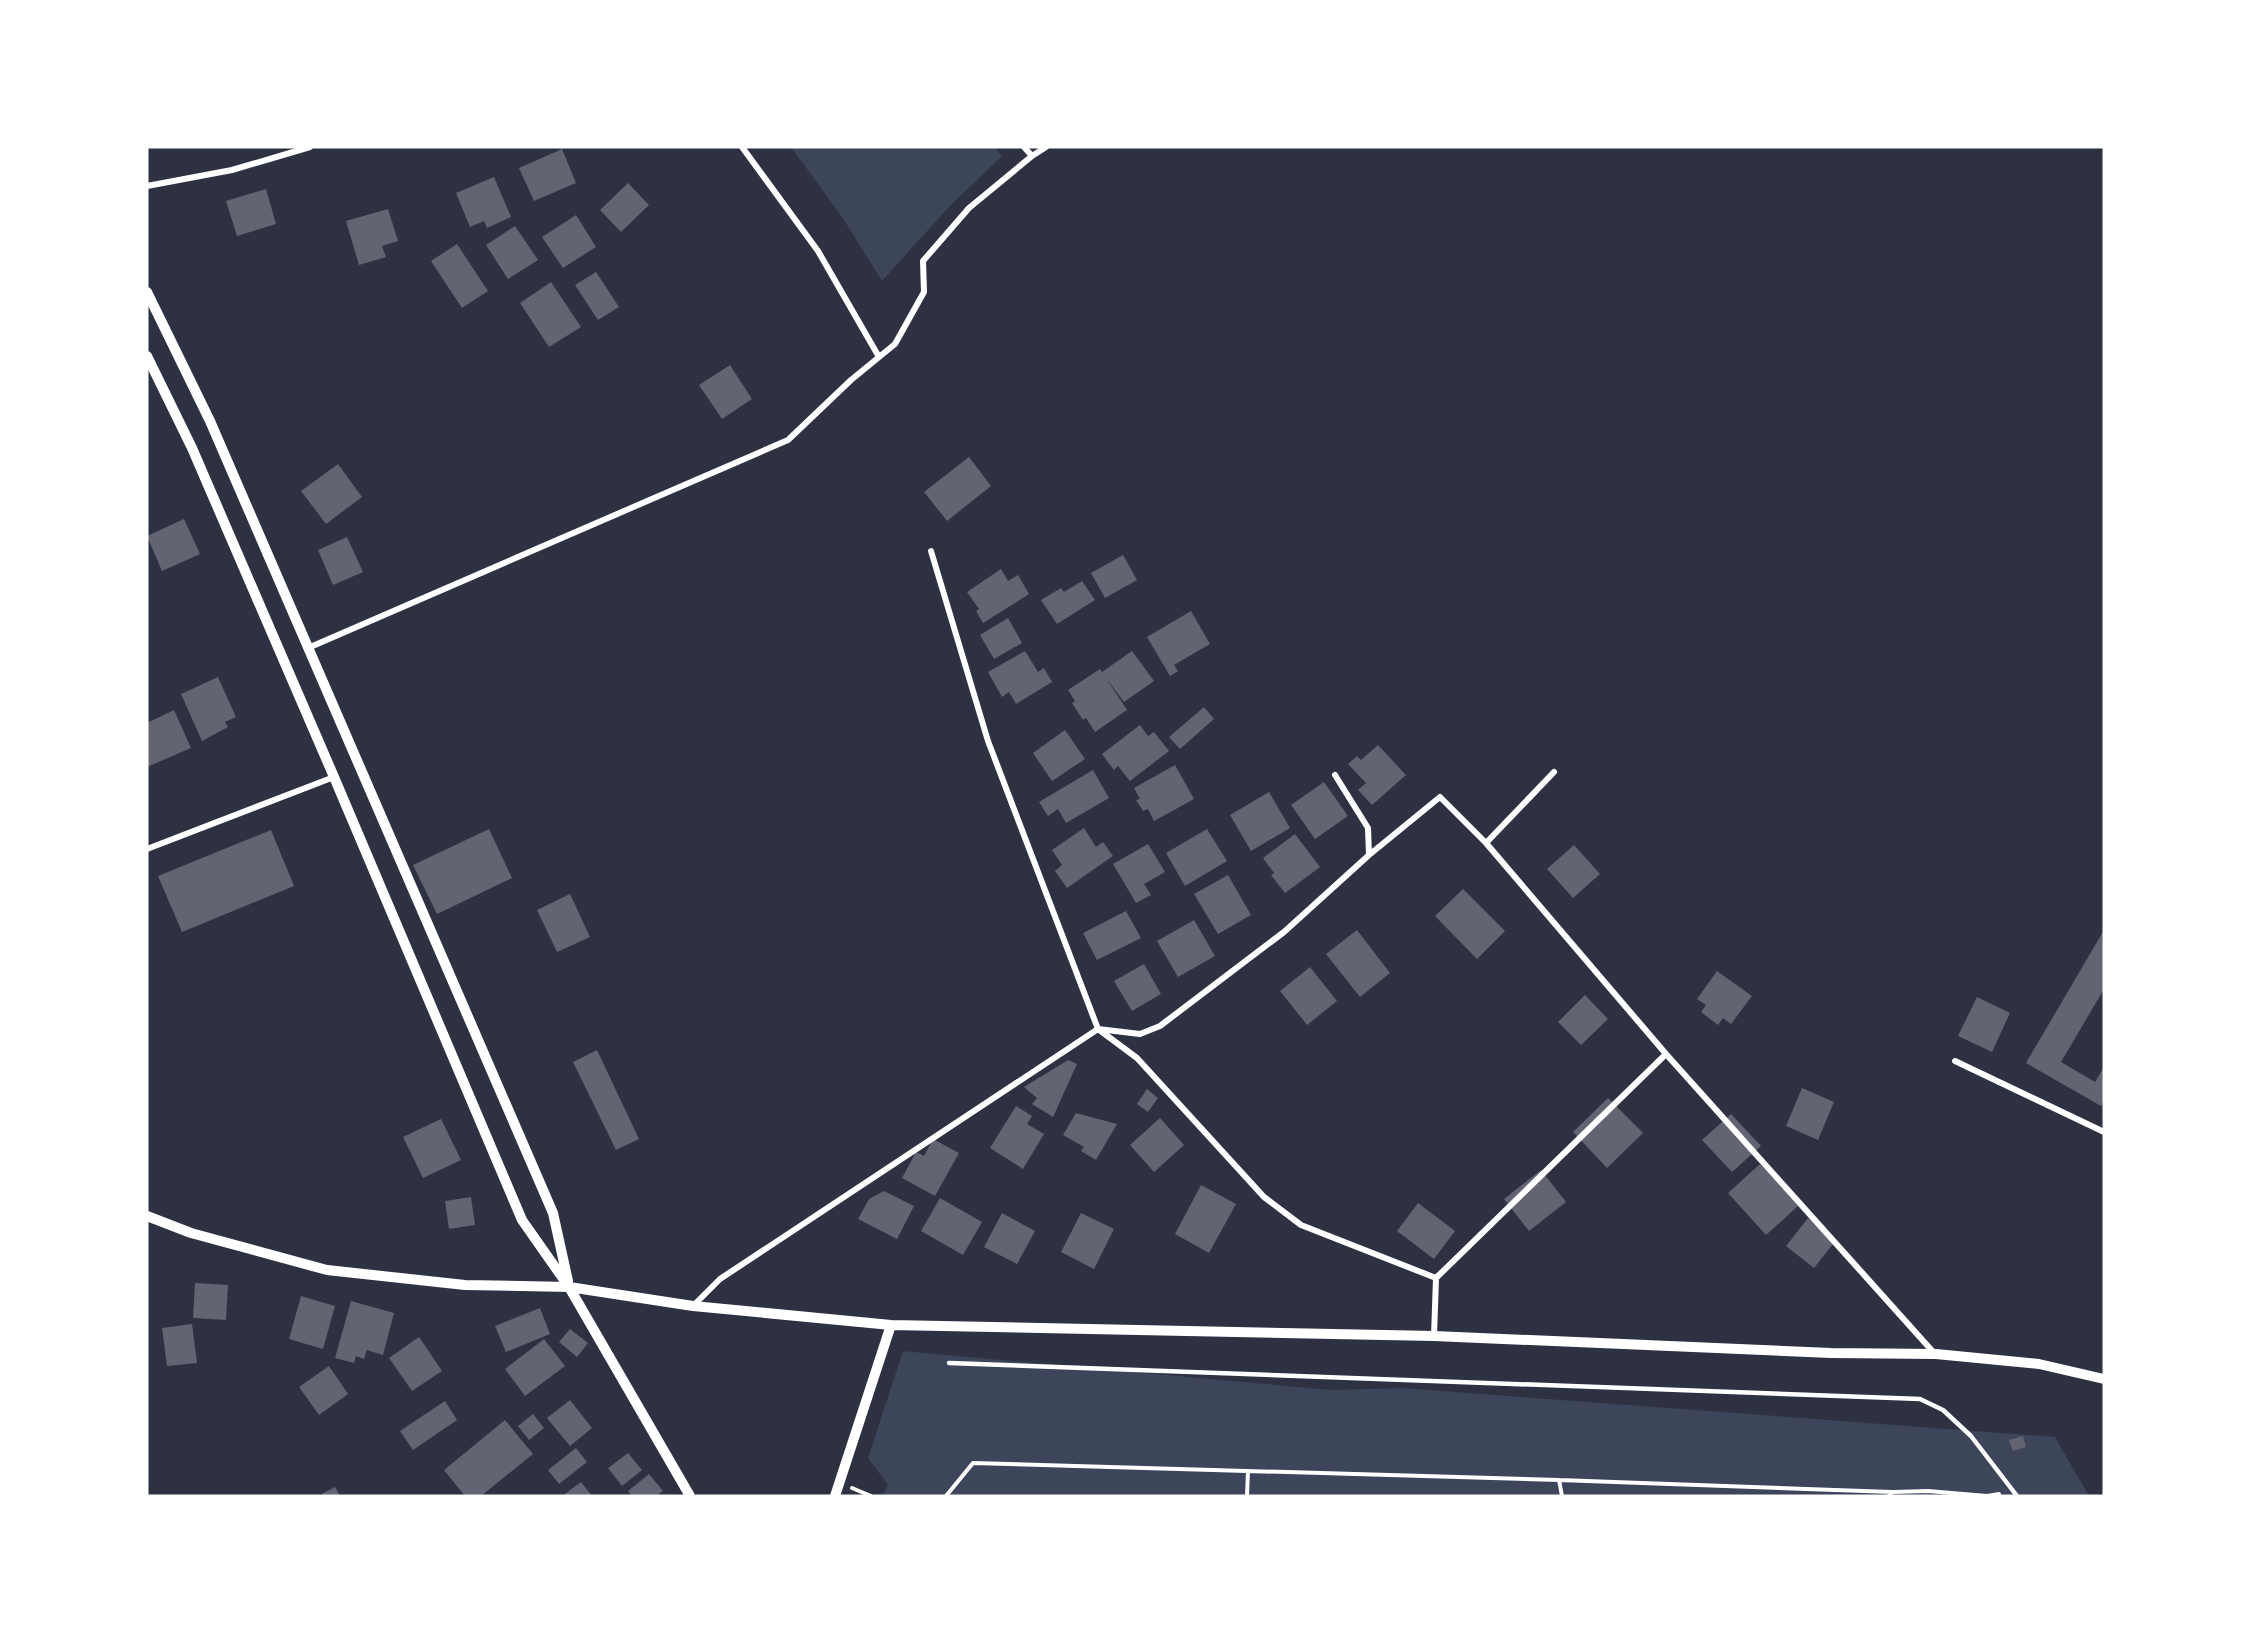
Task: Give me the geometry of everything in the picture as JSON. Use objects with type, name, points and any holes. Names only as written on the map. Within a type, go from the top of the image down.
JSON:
[{"type":"street","points":[[147,186],[232,170],[310,147]]},
{"type":"street","points":[[742,147],[818,251],[879,357]]},
{"type":"street","points":[[1024,147],[1032,156]]},
{"type":"street","points":[[308,648],[788,440],[851,380],[895,344],[924,292],[923,261],[969,207],[1046,147]]},
{"type":"street","points":[[147,292],[210,421],[553,1214],[569,1287]]},
{"type":"street","points":[[147,356],[192,448],[522,1220],[569,1287],[690,1496]]},
{"type":"street","points":[[931,551],[988,741],[1098,1029],[1137,1058],[1264,1197],[1301,1225],[1436,1278]]},
{"type":"street","points":[[1486,843],[1554,772]]},
{"type":"street","points":[[1335,775],[1368,828],[1369,855]]},
{"type":"street","points":[[147,849],[334,777]]},
{"type":"street","points":[[693,1306],[720,1279],[1098,1029],[1140,1034],[1160,1026],[1284,932],[1369,855],[1440,797],[1486,843],[1666,1054],[1936,1354]]},
{"type":"street","points":[[1434,1336],[1436,1278],[1666,1054]]},
{"type":"street","points":[[1955,1061],[2104,1132]]},
{"type":"street","points":[[147,1216],[191,1233],[327,1270],[465,1285],[569,1287],[693,1306],[891,1325],[1434,1336],[1830,1353],[1936,1354],[2039,1364],[2104,1379]]},
{"type":"street","points":[[836,1496],[891,1325]]},
{"type":"lane","points":[[949,1363],[1920,1398],[1943,1410],[1971,1436],[2016,1494]]},
{"type":"path","points":[[946,1496],[973,1463],[1559,1480],[1891,1494],[1928,1491],[1987,1496],[2016,1494]]},
{"type":"path","points":[[1247,1496],[1248,1471]]},
{"type":"path","points":[[1559,1480],[1562,1496]]},
{"type":"shaded area","points":[[791,147],[994,147],[1002,156],[949,207],[882,281],[844,220]]},
{"type":"shaded area","points":[[903,1351],[1331,1390],[1402,1388],[2055,1437],[2089,1496],[882,1496],[888,1485],[868,1458]]},
{"type":"building","points":[[562,149],[576,183],[534,201],[519,168]]},
{"type":"building","points":[[494,177],[511,217],[487,228],[484,221],[470,227],[456,193]]},
{"type":"building","points":[[628,183],[649,205],[621,232],[600,210]]},
{"type":"building","points":[[266,189],[276,224],[237,236],[226,201]]},
{"type":"building","points":[[388,209],[398,241],[382,246],[386,257],[359,265],[346,221]]},
{"type":"building","points":[[576,215],[596,247],[563,268],[542,237]]},
{"type":"building","points":[[515,226],[538,260],[508,279],[486,245]]},
{"type":"building","points":[[457,244],[488,291],[462,308],[431,261]]},
{"type":"building","points":[[596,272],[619,307],[598,320],[575,285]]},
{"type":"building","points":[[551,282],[581,327],[549,347],[520,303]]},
{"type":"building","points":[[730,365],[752,399],[722,419],[699,385]]},
{"type":"building","points":[[969,457],[991,486],[947,521],[924,492]]},
{"type":"building","points":[[338,464],[362,497],[326,524],[301,491]]},
{"type":"building","points":[[184,519],[200,554],[162,571],[147,536]]},
{"type":"building","points":[[347,537],[363,572],[333,585],[318,550]]},
{"type":"building","points":[[1123,555],[1137,580],[1105,598],[1091,573]]},
{"type":"building","points":[[1001,569],[1008,581],[1018,575],[1029,594],[983,623],[976,611],[979,609],[967,592]]},
{"type":"building","points":[[1082,581],[1095,600],[1057,624],[1041,600],[1061,588],[1064,592]]},
{"type":"building","points":[[1191,611],[1210,644],[1174,665],[1178,671],[1170,676],[1147,637]]},
{"type":"building","points":[[1008,618],[1022,643],[994,659],[980,635]]},
{"type":"building","points":[[1025,651],[1038,672],[1044,668],[1052,682],[1016,704],[1009,692],[1002,697],[988,672]]},
{"type":"building","points":[[1132,651],[1154,681],[1124,702],[1106,678],[1127,710],[1095,732],[1086,718],[1083,720],[1072,703],[1075,701],[1068,690],[1100,669],[1102,672]]},
{"type":"building","points":[[218,677],[236,717],[225,722],[228,727],[202,741],[181,694]]},
{"type":"building","points":[[1204,707],[1214,719],[1180,749],[1169,737]]},
{"type":"building","points":[[174,710],[191,748],[147,767],[147,723]]},
{"type":"building","points":[[1140,725],[1148,736],[1154,732],[1169,751],[1130,781],[1118,766],[1114,770],[1102,754]]},
{"type":"building","points":[[1065,730],[1085,759],[1052,781],[1033,753]]},
{"type":"building","points":[[1378,745],[1406,775],[1372,805],[1358,790],[1366,783],[1348,764],[1357,756],[1361,760]]},
{"type":"building","points":[[1175,765],[1194,799],[1154,821],[1148,809],[1143,811],[1136,800],[1140,799],[1134,788]]},
{"type":"building","points":[[1093,770],[1109,798],[1066,823],[1058,809],[1048,816],[1039,802]]},
{"type":"building","points":[[1324,782],[1348,816],[1315,839],[1291,805]]},
{"type":"building","points":[[1269,792],[1290,828],[1251,851],[1230,815]]},
{"type":"building","points":[[1084,828],[1096,847],[1103,842],[1113,856],[1067,888],[1055,871],[1062,865],[1052,850]]},
{"type":"building","points":[[489,829],[512,878],[437,914],[413,865]]},
{"type":"building","points":[[1207,829],[1227,861],[1185,886],[1166,853]]},
{"type":"building","points":[[271,830],[294,886],[182,932],[158,876]]},
{"type":"building","points":[[1295,834],[1320,867],[1285,893],[1271,875],[1274,873],[1263,858]]},
{"type":"building","points":[[1148,844],[1165,872],[1144,884],[1151,895],[1136,903],[1113,864]]},
{"type":"building","points":[[1574,845],[1600,874],[1573,898],[1547,869]]},
{"type":"building","points":[[1228,875],[1251,915],[1218,934],[1194,894]]},
{"type":"building","points":[[1463,889],[1505,931],[1477,959],[1435,916]]},
{"type":"building","points":[[570,894],[590,937],[557,952],[537,910]]},
{"type":"building","points":[[1126,911],[1141,938],[1097,960],[1083,933]]},
{"type":"building","points":[[1194,920],[1215,956],[1178,977],[1157,941]]},
{"type":"building","points":[[1357,930],[1390,973],[1360,997],[1326,954]]},
{"type":"building","points":[[2104,930],[2104,989],[2061,1062],[2095,1082],[2104,1067],[2104,1101],[2101,1106],[2026,1063]]},
{"type":"building","points":[[1144,964],[1161,994],[1132,1011],[1114,981]]},
{"type":"building","points":[[1310,967],[1337,1001],[1307,1025],[1280,991]]},
{"type":"building","points":[[1717,971],[1752,996],[1731,1024],[1723,1018],[1718,1025],[1701,1012],[1706,1005],[1697,999]]},
{"type":"building","points":[[1585,995],[1608,1019],[1581,1045],[1558,1022]]},
{"type":"building","points":[[1977,997],[2010,1013],[1992,1052],[1958,1036]]},
{"type":"building","points":[[597,1050],[639,1139],[616,1150],[573,1062]]},
{"type":"building","points":[[1068,1060],[1077,1064],[1053,1117],[1032,1104],[1037,1098],[1024,1087]]},
{"type":"building","points":[[1802,1088],[1834,1102],[1818,1140],[1786,1126]]},
{"type":"building","points":[[1147,1089],[1158,1098],[1148,1112],[1137,1104]]},
{"type":"building","points":[[1608,1098],[1643,1133],[1607,1168],[1573,1132]]},
{"type":"building","points":[[1016,1106],[1032,1116],[1027,1124],[1044,1134],[1023,1169],[990,1148]]},
{"type":"building","points":[[1076,1113],[1117,1124],[1096,1160],[1081,1151],[1084,1147],[1063,1135]]},
{"type":"building","points":[[1731,1114],[1761,1146],[1732,1172],[1702,1140]]},
{"type":"building","points":[[1160,1118],[1184,1145],[1154,1172],[1130,1145]]},
{"type":"building","points":[[441,1119],[461,1160],[423,1178],[403,1137]]},
{"type":"building","points":[[933,1139],[959,1153],[935,1196],[902,1178],[916,1152],[924,1156]]},
{"type":"building","points":[[1760,1164],[1798,1206],[1766,1235],[1728,1193]]},
{"type":"building","points":[[1541,1170],[1566,1202],[1529,1231],[1504,1199]]},
{"type":"building","points":[[1201,1185],[1236,1204],[1209,1253],[1175,1234]]},
{"type":"building","points":[[884,1191],[914,1206],[897,1239],[858,1219],[869,1199]]},
{"type":"building","points":[[471,1197],[475,1225],[449,1229],[445,1201]]},
{"type":"building","points":[[940,1198],[982,1222],[963,1255],[921,1231]]},
{"type":"building","points":[[1418,1203],[1455,1231],[1434,1259],[1397,1231]]},
{"type":"building","points":[[1002,1213],[1035,1231],[1017,1264],[984,1247]]},
{"type":"building","points":[[1081,1213],[1114,1229],[1094,1269],[1061,1252]]},
{"type":"building","points":[[1808,1218],[1836,1240],[1814,1268],[1786,1246]]},
{"type":"building","points":[[195,1283],[228,1285],[226,1320],[193,1318]]},
{"type":"building","points":[[301,1296],[335,1306],[323,1349],[289,1339]]},
{"type":"building","points":[[351,1301],[394,1313],[383,1355],[367,1350],[364,1359],[356,1356],[354,1363],[335,1358]]},
{"type":"building","points":[[540,1308],[550,1334],[506,1352],[495,1326]]},
{"type":"building","points":[[192,1324],[197,1363],[167,1366],[162,1328]]},
{"type":"building","points":[[570,1329],[588,1343],[577,1357],[559,1342]]},
{"type":"building","points":[[419,1337],[442,1371],[412,1391],[389,1358]]},
{"type":"building","points":[[544,1339],[565,1366],[525,1396],[505,1369]]},
{"type":"building","points":[[329,1366],[348,1394],[319,1415],[299,1387]]},
{"type":"building","points":[[570,1400],[592,1428],[570,1446],[547,1418]]},
{"type":"building","points":[[445,1401],[457,1420],[413,1450],[400,1431]]},
{"type":"building","points":[[533,1414],[544,1428],[529,1440],[518,1426]]},
{"type":"building","points":[[505,1420],[533,1454],[481,1496],[465,1496],[444,1470]]},
{"type":"building","points":[[2023,1436],[2026,1447],[2013,1451],[2009,1440]]},
{"type":"building","points":[[576,1448],[587,1462],[559,1484],[548,1470]]},
{"type":"building","points":[[628,1453],[642,1470],[622,1486],[608,1468]]},
{"type":"building","points":[[649,1474],[663,1491],[656,1496],[632,1496],[628,1491]]},
{"type":"building","points":[[581,1482],[592,1496],[562,1496]]},
{"type":"building","points":[[335,1487],[340,1496],[318,1496]]}]
